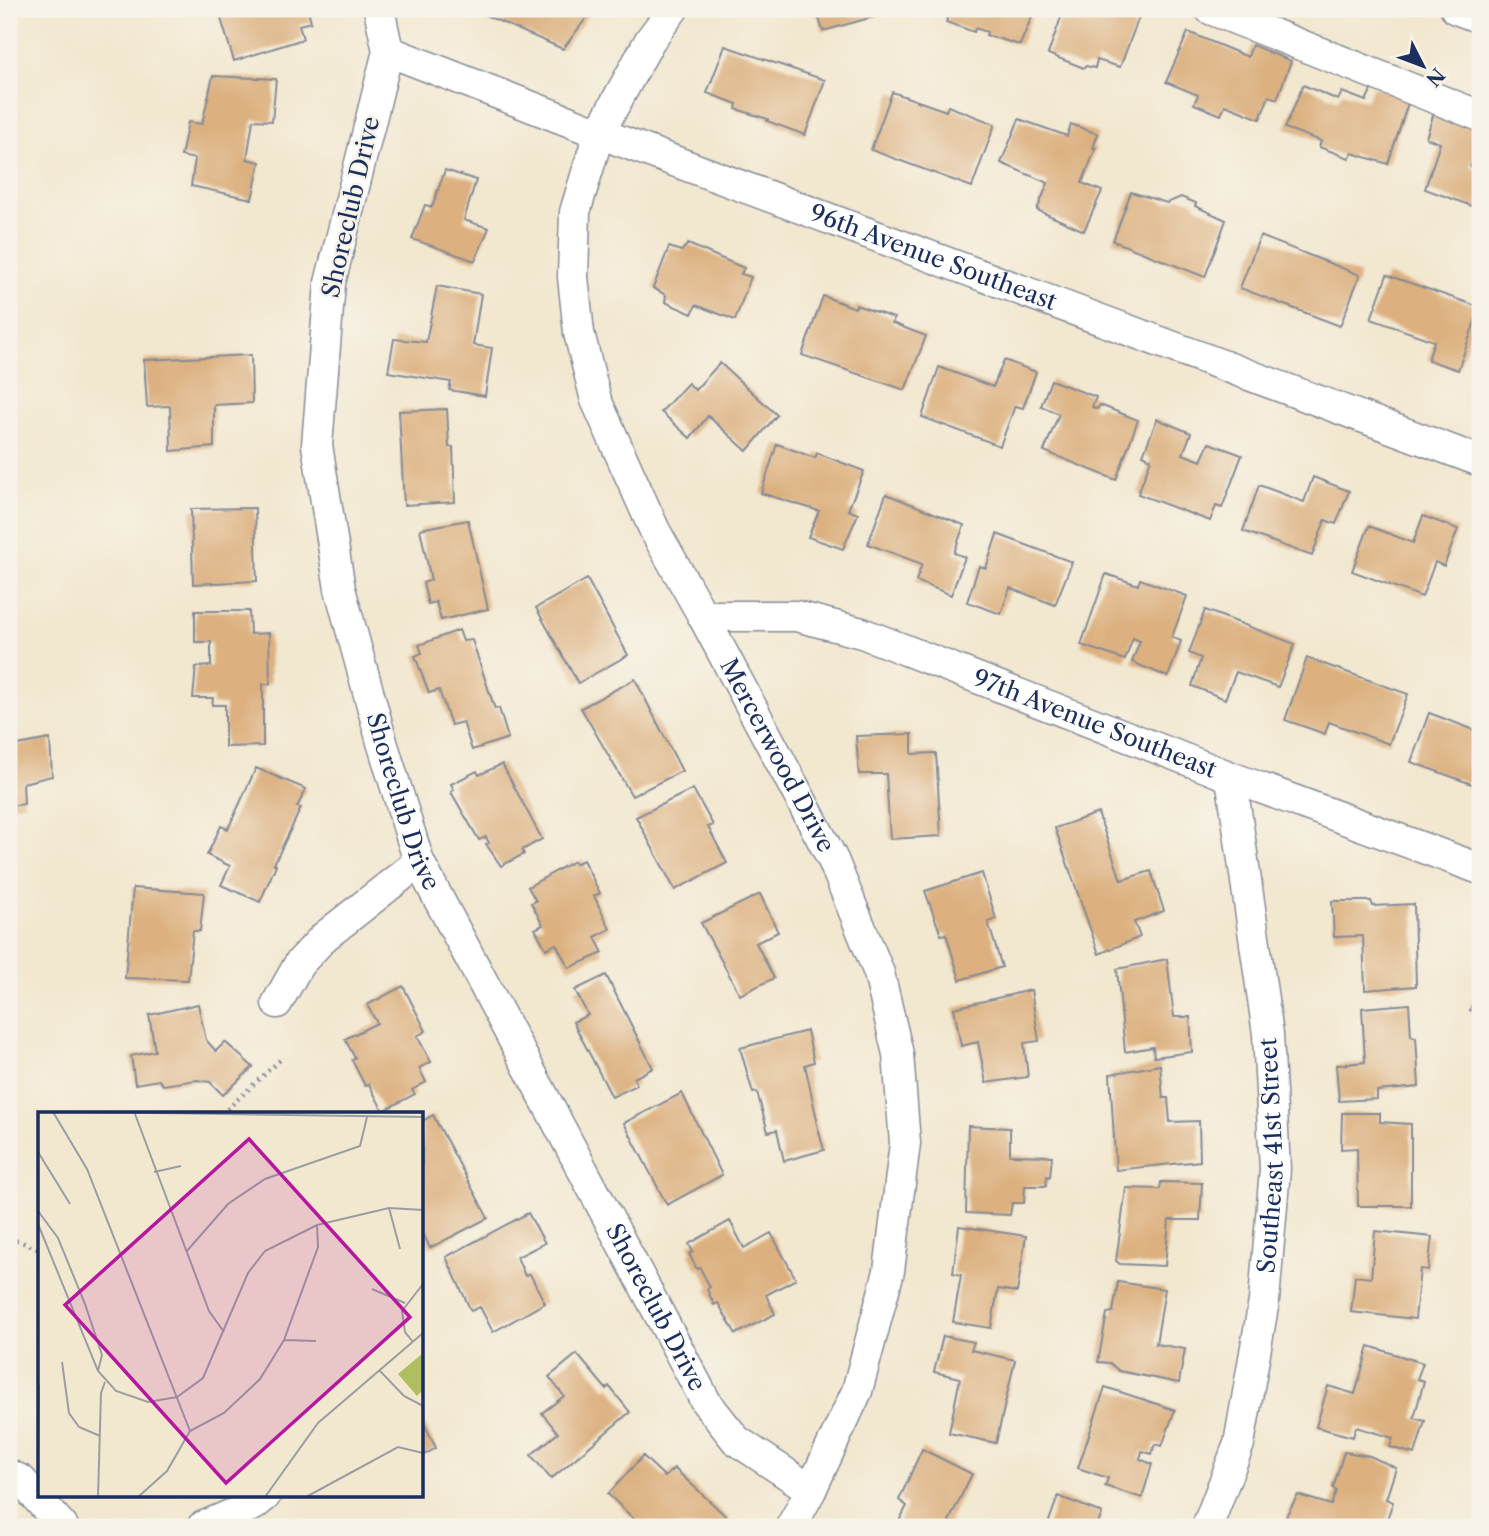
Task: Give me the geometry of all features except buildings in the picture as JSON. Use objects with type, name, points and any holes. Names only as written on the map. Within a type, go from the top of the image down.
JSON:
[{"type":"street","name":"Shoreclub Drive","points":[[379,9],[388,51],[331,283],[317,445],[340,589],[382,742],[419,862],[706,1402],[736,1440],[811,1490]]},
{"type":"street","name":"Mercerwood Drive","points":[[673,9],[650,40],[599,133],[575,212],[573,277],[579,332],[596,400],[655,531],[833,860],[879,973],[898,1054],[905,1143],[889,1271],[857,1391],[791,1527]]},
{"type":"street","points":[[1210,9],[1480,116]]},
{"type":"street","points":[[1456,9],[1480,18]]},
{"type":"street","name":"96th Avenue Southeast","points":[[388,51],[599,133],[1480,461]]},
{"type":"street","name":"97th Avenue Southeast","points":[[703,616],[796,616],[862,633],[1231,777],[1480,869]]},
{"type":"street","name":"Southeast 41st Street","points":[[1207,1527],[1239,1444],[1264,1301],[1275,1169],[1268,1034],[1231,777]]},
{"type":"street","points":[[277,1003],[299,964],[324,937],[419,862]]},
{"type":"street","points":[[9,1475],[21,1480],[63,1527]]},
{"type":"street","points":[[202,1527],[254,1505],[263,1498]]},
{"type":"path","points":[[224,1112],[280,1060]]},
{"type":"path","points":[[9,1240],[38,1249]]}]
